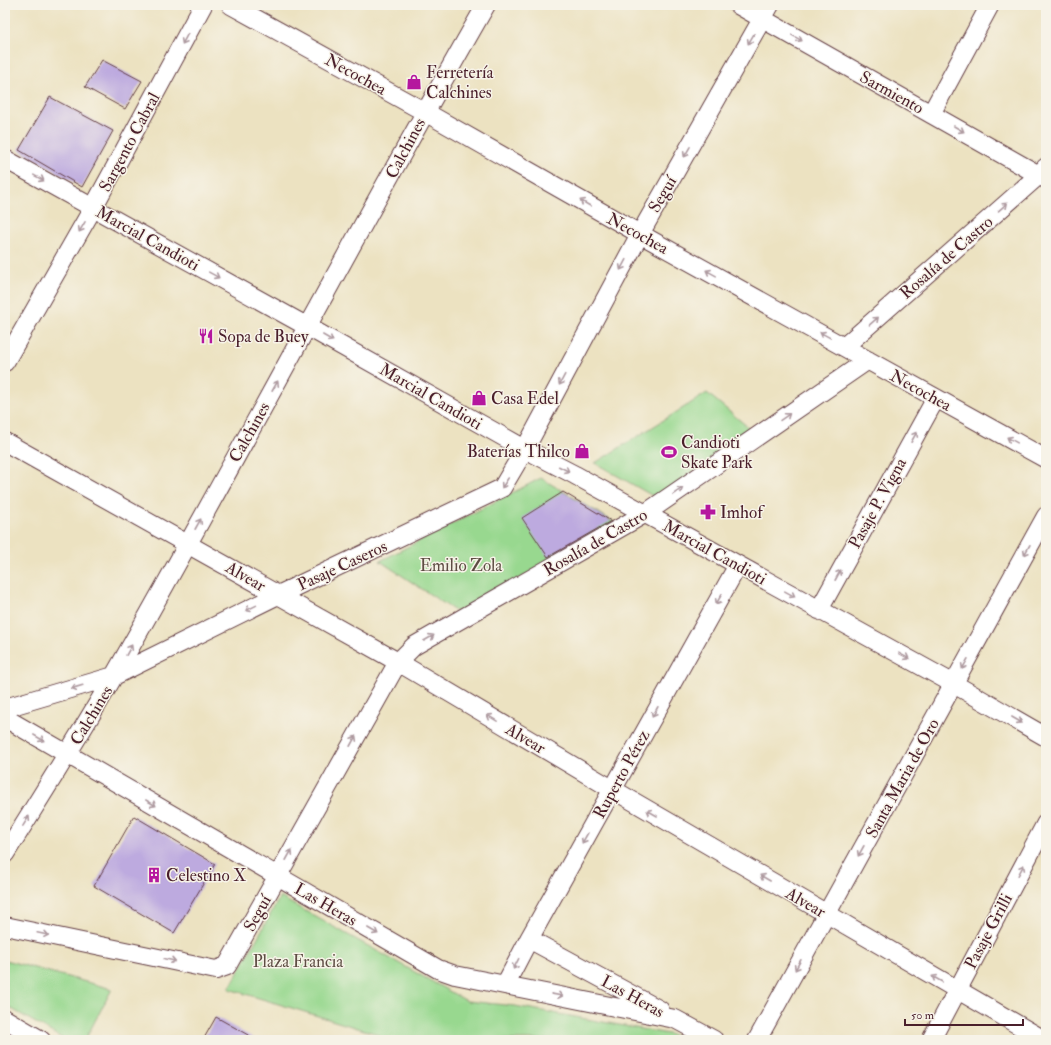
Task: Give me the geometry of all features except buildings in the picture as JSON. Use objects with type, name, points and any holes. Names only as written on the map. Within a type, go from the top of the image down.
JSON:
[{"type":"street","name":"Sargento Cabral","points":[[5,362],[94,208],[203,5]]},
{"type":"street","name":"Necochea","points":[[231,5],[425,112],[640,234],[1046,458]]},
{"type":"street","name":"Calchines","points":[[5,854],[114,676],[425,112],[486,5]]},
{"type":"street","name":"Sarmiento","points":[[738,5],[766,12],[931,114],[1044,174]]},
{"type":"street","points":[[931,114],[990,5]]},
{"type":"street","name":"Seguí","points":[[525,449],[640,234],[766,12]]},
{"type":"street","name":"Marcial Candioti","points":[[5,159],[308,326],[525,449],[575,475],[954,684],[1046,737]]},
{"type":"street","name":"Rosalía de Castro","points":[[845,346],[1044,174]]},
{"type":"street","name":"Rosalía de Castro","points":[[398,662],[414,646],[646,514],[868,360]]},
{"type":"street","name":"Pasaje P. Vigna","points":[[819,610],[936,398]]},
{"type":"street","name":"Alvear","points":[[5,442],[188,543],[398,662],[612,789],[1044,1040]]},
{"type":"street","name":"Pasaje Caseros","points":[[5,708],[114,676],[278,595],[502,488],[525,449]]},
{"type":"street","name":"Santa Maria de Oro","points":[[757,1040],[1046,516]]},
{"type":"street","name":"Ruperto Pérez","points":[[505,985],[612,789],[738,565]]},
{"type":"street","name":"Seguí","points":[[5,926],[216,970],[227,966],[398,662]]},
{"type":"street","name":"Las Heras","points":[[5,718],[438,969],[456,975],[675,1019]]},
{"type":"street","name":"Pasaje Grilli","points":[[931,1040],[1046,823]]},
{"type":"street","name":"Las Heras","points":[[529,939],[714,1040]]},
{"type":"street","points":[[5,1019],[41,1040]]},
{"type":"green space","name":"Candioti Skate Park","points":[[707,393],[754,432],[658,499],[595,463]]},
{"type":"green space","name":"Emilio Zola","points":[[541,478],[617,524],[458,613],[380,561]]},
{"type":"green space","name":"Plaza Francia","points":[[280,897],[467,1001],[515,1006],[674,1035],[683,1040],[386,1040],[374,1033],[229,989]]},
{"type":"green space","points":[[5,960],[112,989],[85,1040],[65,1040],[5,1005]]},
{"type":"place","name":"Ferretería Calchines","points":[[414,82]]},
{"type":"place","name":"Sopa de Buey","points":[[206,336]]},
{"type":"place","name":"Casa Edel","points":[[479,398]]},
{"type":"place","name":"Baterías Thilco","points":[[582,451]]},
{"type":"place","name":"Candioti Skate Park","points":[[669,452]]},
{"type":"place","name":"Imhof","points":[[708,512]]},
{"type":"place","name":"Celestino X","points":[[154,875]]}]
